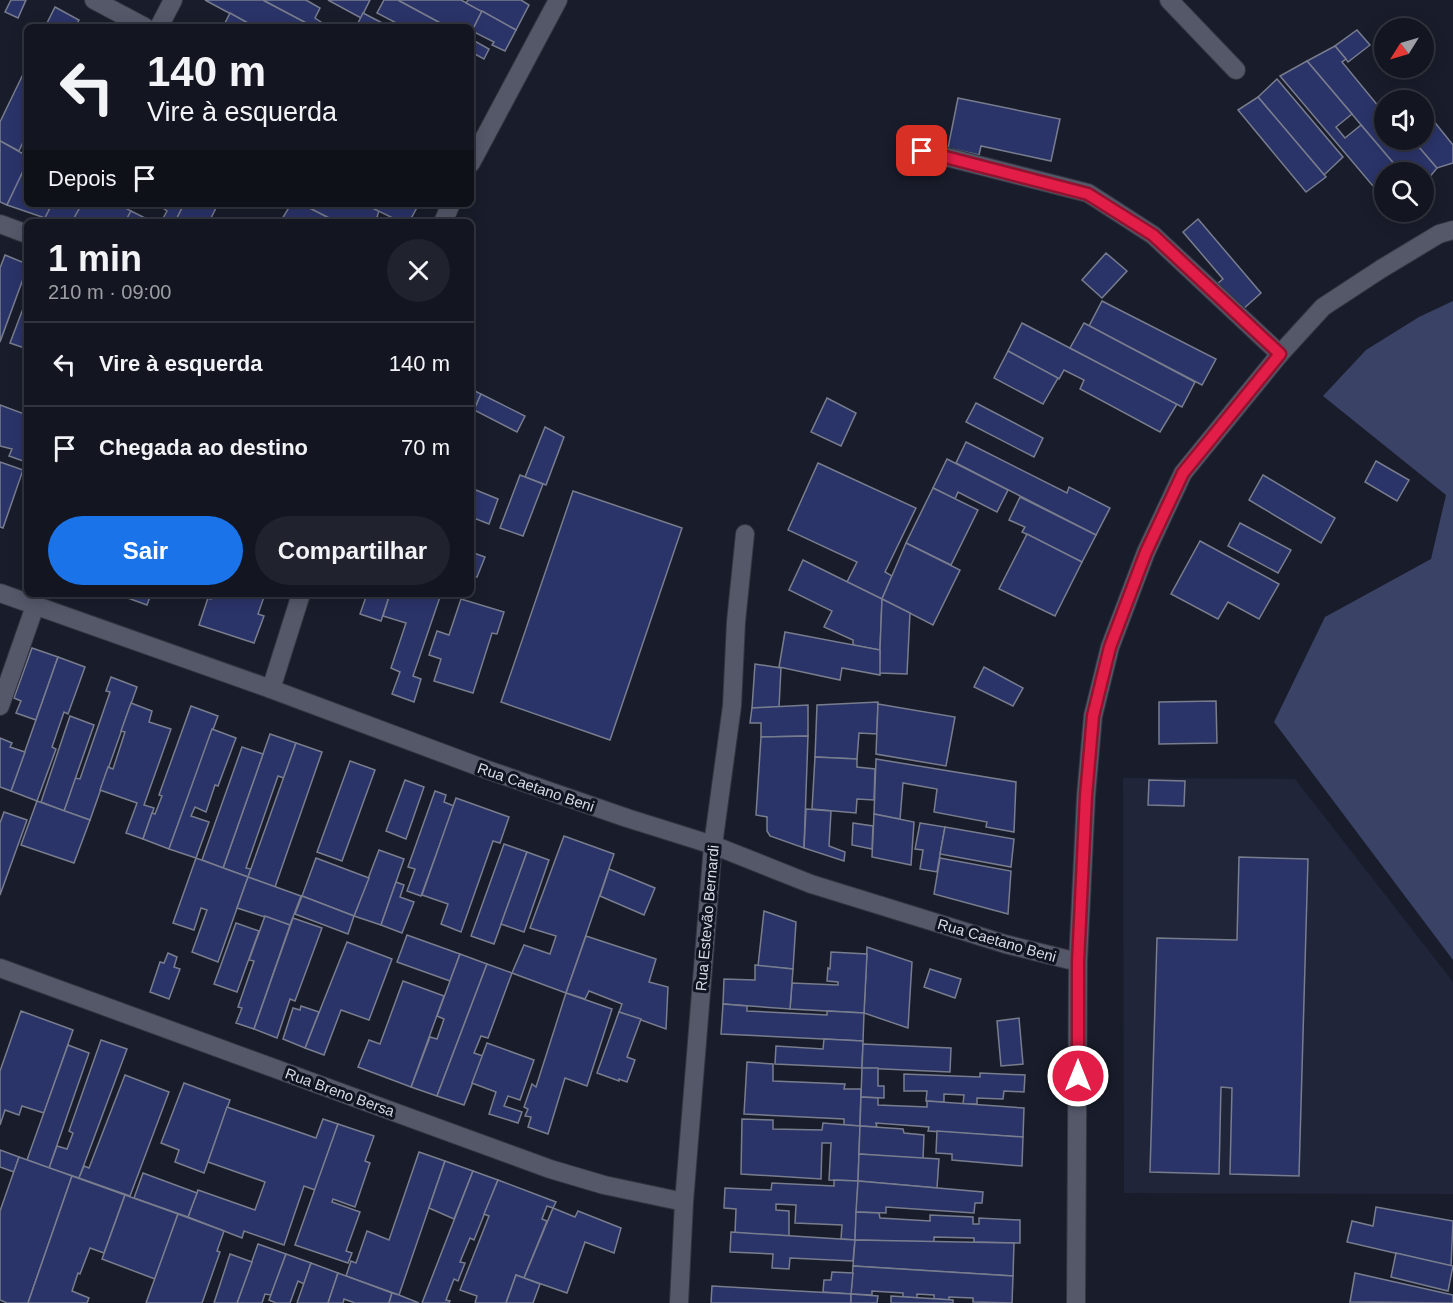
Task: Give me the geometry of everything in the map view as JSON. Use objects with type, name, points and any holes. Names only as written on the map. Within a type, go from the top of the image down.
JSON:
[{"type":"street","points":[[94,0],[139,24]]},
{"type":"street","points":[[161,24],[173,0]]},
{"type":"street","points":[[474,158],[558,0]]},
{"type":"street","points":[[1169,0],[1236,70]]},
{"type":"street","points":[[922,151],[1088,194],[1153,235],[1280,354]]},
{"type":"street","points":[[0,224],[24,233]]},
{"type":"street","points":[[1076,1303],[1078,962],[1086,796],[1093,716],[1110,647],[1146,552],[1183,473],[1280,354],[1323,307],[1439,234],[1453,230]]},
{"type":"street","name":"Rua Estevão Bernardi","points":[[679,1303],[684,1202],[713,845],[732,706],[736,622],[744,534]]},
{"type":"street","name":"Rua Caetano Beni","points":[[0,593],[271,689],[485,769],[713,845],[811,884],[1005,944],[1078,962]]},
{"type":"street","points":[[271,689],[300,597]]},
{"type":"street","points":[[0,706],[35,606]]},
{"type":"street","name":"Rua Breno Bersa","points":[[0,968],[550,1168],[604,1185],[684,1202]]},
{"type":"shaded area","points":[[1453,301],[1453,960],[1274,722],[1325,617],[1431,559],[1446,495],[1323,396],[1366,350],[1419,317]]},
{"type":"shaded area","points":[[1123,778],[1295,779],[1453,982],[1453,1194],[1124,1193]]},
{"type":"building","points":[[11,0],[26,0],[18,18],[5,12]]},
{"type":"building","points":[[205,0],[263,0],[308,24],[249,24]]},
{"type":"building","points":[[263,0],[306,0],[320,8],[315,18],[321,22],[320,24],[308,24]]},
{"type":"building","points":[[328,0],[370,0],[361,18]]},
{"type":"building","points":[[384,0],[398,0],[442,24],[398,24],[377,13]]},
{"type":"building","points":[[398,0],[461,0],[482,11],[474,27],[474,24],[442,24]]},
{"type":"building","points":[[468,0],[521,0],[529,5],[516,30],[466,3]]},
{"type":"building","points":[[55,7],[79,20],[77,24],[46,24]]},
{"type":"building","points":[[482,11],[516,30],[505,51],[492,45],[494,42],[474,32]]},
{"type":"building","points":[[230,13],[250,24],[224,24]]},
{"type":"building","points":[[363,13],[384,24],[358,24]]},
{"type":"building","points":[[1357,30],[1370,45],[1348,62],[1335,46]]},
{"type":"building","points":[[474,41],[489,49],[484,59],[474,54]]},
{"type":"building","points":[[1335,46],[1346,59],[1342,62],[1374,101],[1374,140],[1307,61]]},
{"type":"building","points":[[1307,61],[1352,114],[1336,127],[1345,138],[1361,125],[1374,140],[1374,150],[1382,150],[1392,162],[1374,162],[1374,187],[1280,76]]},
{"type":"building","points":[[24,72],[24,140],[19,151],[0,141],[0,122]]},
{"type":"building","points":[[1277,79],[1343,157],[1324,175],[1258,97]]},
{"type":"building","points":[[1258,97],[1326,177],[1306,192],[1238,110]]},
{"type":"building","points":[[958,98],[1060,119],[1051,161],[981,146],[979,155],[948,148]]},
{"type":"building","points":[[1434,121],[1453,145],[1453,163],[1437,168],[1422,150],[1434,150]]},
{"type":"building","points":[[0,141],[24,154],[24,169],[7,205],[0,202]]},
{"type":"building","points":[[1382,150],[1422,150],[1432,162],[1393,162]]},
{"type":"building","points":[[24,169],[24,207],[50,207],[45,218],[7,205]]},
{"type":"building","points":[[50,207],[80,207],[74,219],[45,218]]},
{"type":"building","points":[[80,207],[124,207],[131,211],[127,219],[74,218]]},
{"type":"building","points":[[161,207],[182,207],[176,219],[163,219],[167,211]]},
{"type":"building","points":[[182,207],[216,207],[210,219],[176,219]]},
{"type":"building","points":[[289,207],[308,207],[331,219],[282,219]]},
{"type":"building","points":[[308,207],[370,207],[379,211],[377,217],[381,219],[331,219]]},
{"type":"building","points":[[370,207],[417,207],[411,219],[395,219]]},
{"type":"building","points":[[131,211],[147,219],[127,219]]},
{"type":"building","points":[[1198,219],[1261,293],[1241,311],[1218,283],[1223,279],[1183,232]]},
{"type":"building","points":[[1106,253],[1127,271],[1102,298],[1082,280]]},
{"type":"building","points":[[5,255],[24,263],[24,276],[0,342],[0,268]]},
{"type":"building","points":[[1102,301],[1216,359],[1202,385],[1089,326]]},
{"type":"building","points":[[24,306],[24,348],[10,343]]},
{"type":"building","points":[[1022,323],[1177,404],[1160,432],[1080,389],[1084,380],[1064,370],[1059,379],[1008,351]]},
{"type":"building","points":[[1084,323],[1195,382],[1182,407],[1070,348]]},
{"type":"building","points":[[1008,351],[1058,378],[1043,404],[994,378]]},
{"type":"building","points":[[474,390],[481,394],[474,411]]},
{"type":"building","points":[[481,394],[525,416],[517,432],[474,410]]},
{"type":"building","points":[[827,398],[856,413],[841,446],[811,432]]},
{"type":"building","points":[[976,403],[1043,438],[1034,457],[966,422]]},
{"type":"building","points":[[0,405],[24,414],[24,461],[9,456],[12,449],[0,446]]},
{"type":"building","points":[[545,427],[564,437],[546,485],[525,477]]},
{"type":"building","points":[[966,442],[1067,493],[1069,487],[1110,508],[1096,535],[956,463]]},
{"type":"building","points":[[947,459],[1008,490],[997,512],[958,492],[955,499],[933,488]]},
{"type":"building","points":[[1376,461],[1409,480],[1397,501],[1365,482]]},
{"type":"building","points":[[0,462],[23,470],[3,528],[0,527]]},
{"type":"building","points":[[818,463],[916,508],[885,572],[892,576],[882,599],[847,582],[857,562],[788,530]]},
{"type":"building","points":[[520,475],[543,484],[523,536],[500,528]]},
{"type":"building","points":[[1263,475],[1335,518],[1321,543],[1249,500]]},
{"type":"building","points":[[933,488],[978,510],[951,565],[906,543]]},
{"type":"building","points":[[474,489],[498,499],[489,524],[474,518]]},
{"type":"building","points":[[573,491],[682,528],[610,740],[501,702]]},
{"type":"building","points":[[1020,497],[1096,535],[1082,562],[1022,532],[1025,527],[1009,520]]},
{"type":"building","points":[[1240,523],[1291,550],[1278,573],[1228,546]]},
{"type":"building","points":[[1027,534],[1082,562],[1055,616],[999,589]]},
{"type":"building","points":[[1200,541],[1279,584],[1259,619],[1228,602],[1218,619],[1171,594]]},
{"type":"building","points":[[906,543],[960,570],[933,625],[882,599]]},
{"type":"building","points":[[474,553],[485,557],[477,577],[474,576]]},
{"type":"building","points":[[803,560],[882,599],[880,650],[853,645],[853,640],[824,627],[832,611],[789,590]]},
{"type":"building","points":[[125,597],[150,597],[147,605]]},
{"type":"building","points":[[212,597],[264,597],[258,614],[264,616],[254,643],[199,625],[208,598]]},
{"type":"building","points":[[366,597],[389,597],[381,621],[360,614]]},
{"type":"building","points":[[389,597],[440,597],[413,676],[421,679],[414,702],[392,694],[400,672],[391,668],[406,623],[383,616]]},
{"type":"building","points":[[461,599],[504,612],[497,634],[492,633],[473,693],[434,681],[441,659],[429,655],[437,631],[449,635]]},
{"type":"building","points":[[882,599],[910,613],[907,674],[879,673]]},
{"type":"building","points":[[785,632],[880,650],[880,675],[842,668],[840,680],[779,667]]},
{"type":"building","points":[[32,648],[58,657],[36,720],[16,713],[21,701],[14,698]]},
{"type":"building","points":[[58,657],[85,667],[68,714],[64,712],[52,747],[56,749],[37,801],[11,791]]},
{"type":"building","points":[[755,664],[781,668],[779,707],[752,708]]},
{"type":"building","points":[[984,667],[1023,688],[1013,706],[974,687]]},
{"type":"building","points":[[111,677],[137,687],[90,820],[64,811],[75,778],[80,779],[110,692],[106,691]]},
{"type":"building","points":[[1216,701],[1217,743],[1159,744],[1159,702]]},
{"type":"building","points":[[878,702],[877,734],[859,733],[857,759],[815,757],[817,705]]},
{"type":"building","points":[[131,703],[152,711],[149,722],[171,729],[144,805],[154,808],[143,839],[126,833],[137,803],[100,790],[108,767],[113,769],[125,732],[121,731]]},
{"type":"building","points":[[878,704],[955,717],[946,766],[876,754]]},
{"type":"building","points":[[808,705],[808,736],[761,737],[761,723],[750,723],[752,708]]},
{"type":"building","points":[[191,706],[218,716],[169,849],[143,839],[152,813],[155,814],[162,796],[159,795]]},
{"type":"building","points":[[70,716],[94,725],[64,811],[41,802]]},
{"type":"building","points":[[212,729],[236,738],[218,786],[215,785],[206,812],[195,807],[191,816],[209,822],[196,858],[169,849]]},
{"type":"building","points":[[270,734],[296,743],[284,778],[278,776],[246,868],[251,869],[248,877],[223,868]]},
{"type":"building","points":[[808,736],[804,848],[770,836],[767,831],[767,817],[756,815],[761,737]]},
{"type":"building","points":[[0,738],[12,743],[10,747],[25,752],[11,791],[0,787]]},
{"type":"building","points":[[296,743],[322,752],[275,887],[248,877]]},
{"type":"building","points":[[242,747],[263,754],[223,868],[202,860]]},
{"type":"building","points":[[815,757],[857,759],[857,767],[875,769],[874,800],[857,799],[856,813],[812,809]]},
{"type":"building","points":[[876,759],[1016,782],[1014,832],[986,827],[987,822],[934,812],[937,789],[903,783],[900,819],[874,814]]},
{"type":"building","points":[[350,761],[375,770],[342,861],[317,852]]},
{"type":"building","points":[[405,780],[424,787],[406,839],[386,831]]},
{"type":"building","points":[[1149,780],[1185,781],[1184,806],[1148,805]]},
{"type":"building","points":[[435,791],[446,795],[444,802],[454,806],[421,896],[407,891],[415,869],[408,867]]},
{"type":"building","points":[[456,798],[509,817],[500,843],[493,841],[461,932],[441,924],[448,904],[422,895]]},
{"type":"building","points":[[37,801],[90,820],[74,863],[21,845]]},
{"type":"building","points":[[806,809],[831,811],[829,846],[845,852],[844,861],[804,848]]},
{"type":"building","points":[[4,812],[27,820],[0,895],[0,823]]},
{"type":"building","points":[[874,814],[914,822],[911,865],[872,857]]},
{"type":"building","points":[[853,823],[873,826],[872,849],[852,845]]},
{"type":"building","points":[[920,823],[945,827],[937,872],[920,869],[923,850],[915,849]]},
{"type":"building","points":[[945,827],[1014,839],[1011,867],[940,854]]},
{"type":"building","points":[[564,836],[614,854],[566,993],[512,973],[524,945],[550,954],[556,936],[530,928]]},
{"type":"building","points":[[504,844],[527,852],[494,944],[471,936]]},
{"type":"building","points":[[379,850],[404,859],[381,925],[354,916]]},
{"type":"building","points":[[527,852],[549,860],[524,932],[501,924]]},
{"type":"building","points":[[1239,857],[1308,859],[1299,1176],[1230,1174],[1232,1088],[1221,1087],[1219,1174],[1150,1172],[1157,938],[1237,940]]},
{"type":"building","points":[[196,858],[248,877],[218,962],[192,952],[207,910],[201,908],[194,930],[173,923]]},
{"type":"building","points":[[316,858],[369,878],[354,916],[302,896]]},
{"type":"building","points":[[940,858],[1011,871],[1008,914],[934,894]]},
{"type":"building","points":[[609,869],[655,888],[644,915],[600,896]]},
{"type":"building","points":[[248,877],[301,896],[290,925],[237,908]]},
{"type":"building","points":[[396,882],[404,885],[400,897],[414,902],[402,933],[381,925]]},
{"type":"building","points":[[302,896],[354,916],[348,934],[295,914]]},
{"type":"building","points":[[764,911],[796,922],[793,969],[758,966]]},
{"type":"building","points":[[265,916],[290,925],[254,1029],[236,1023],[242,1008],[238,1007],[254,961],[249,960]]},
{"type":"building","points":[[293,918],[322,928],[295,1001],[290,999],[277,1038],[254,1029]]},
{"type":"building","points":[[236,923],[259,931],[237,992],[214,984]]},
{"type":"building","points":[[407,935],[460,954],[450,981],[397,962]]},
{"type":"building","points":[[586,936],[656,959],[649,982],[668,987],[666,1029],[619,1012],[622,1004],[589,991],[585,999],[566,993]]},
{"type":"building","points":[[347,942],[392,959],[369,1020],[341,1010],[324,1055],[305,1048]]},
{"type":"building","points":[[867,947],[912,962],[908,1028],[864,1013]]},
{"type":"building","points":[[831,952],[867,954],[864,1013],[790,1009],[792,983],[838,985],[838,982],[827,981]]},
{"type":"building","points":[[168,953],[177,957],[174,967],[180,969],[169,999],[150,992],[160,962],[164,963]]},
{"type":"building","points":[[460,954],[487,964],[437,1096],[411,1087],[430,1037],[437,1039],[444,1019],[437,1016]]},
{"type":"building","points":[[487,964],[512,973],[488,1038],[481,1036],[474,1053],[483,1056],[464,1105],[437,1096]]},
{"type":"building","points":[[755,965],[793,969],[790,1009],[723,1004],[724,979],[755,980]]},
{"type":"building","points":[[930,969],[961,979],[955,998],[924,987]]},
{"type":"building","points":[[403,981],[444,996],[411,1087],[358,1067],[369,1040],[380,1044]]},
{"type":"building","points":[[566,993],[612,1009],[587,1086],[565,1078],[548,1134],[528,1127],[531,1117],[525,1116],[528,1109],[524,1107],[532,1084],[536,1087]]},
{"type":"building","points":[[723,1004],[747,1006],[747,1011],[827,1015],[827,1011],[864,1013],[863,1041],[721,1034]]},
{"type":"building","points":[[301,1006],[319,1012],[305,1048],[283,1039],[293,1008],[300,1010]]},
{"type":"building","points":[[21,1011],[73,1030],[44,1113],[22,1106],[19,1115],[5,1110],[0,1125],[0,1071]]},
{"type":"building","points":[[619,1012],[641,1019],[627,1057],[635,1060],[627,1082],[597,1073]]},
{"type":"building","points":[[1019,1018],[1023,1064],[1001,1066],[997,1021]]},
{"type":"building","points":[[824,1039],[863,1041],[862,1068],[775,1064],[776,1046],[823,1049]]},
{"type":"building","points":[[101,1040],[127,1049],[79,1178],[49,1168],[57,1146],[67,1149],[73,1133],[69,1131]]},
{"type":"building","points":[[487,1043],[534,1060],[520,1100],[508,1096],[504,1106],[522,1112],[518,1123],[489,1114],[496,1092],[472,1083]]},
{"type":"building","points":[[863,1044],[951,1048],[950,1072],[862,1068]]},
{"type":"building","points":[[68,1045],[89,1053],[49,1168],[27,1160]]},
{"type":"building","points":[[747,1062],[773,1064],[773,1081],[845,1084],[844,1089],[861,1089],[860,1126],[844,1125],[844,1119],[744,1114]]},
{"type":"building","points":[[862,1068],[878,1068],[878,1086],[884,1086],[884,1098],[861,1097]]},
{"type":"building","points":[[980,1073],[1025,1075],[1024,1092],[1004,1091],[1003,1099],[977,1098],[977,1104],[963,1104],[964,1095],[944,1094],[944,1102],[926,1101],[927,1091],[904,1091],[904,1074],[980,1077]]},
{"type":"building","points":[[125,1075],[169,1092],[130,1196],[79,1178],[84,1166],[89,1168]]},
{"type":"building","points":[[184,1083],[230,1100],[204,1173],[175,1162],[179,1150],[161,1143]]},
{"type":"building","points":[[861,1097],[878,1098],[878,1105],[927,1107],[927,1101],[1024,1108],[1023,1137],[928,1131],[929,1127],[876,1123],[877,1127],[860,1126]]},
{"type":"building","points":[[227,1107],[316,1138],[323,1119],[338,1124],[315,1190],[304,1186],[284,1245],[244,1231],[242,1238],[188,1217],[198,1190],[255,1210],[265,1182],[208,1162]]},
{"type":"building","points":[[742,1119],[773,1120],[773,1129],[822,1130],[823,1123],[860,1126],[858,1181],[829,1180],[831,1143],[822,1143],[821,1179],[741,1174]]},
{"type":"building","points":[[338,1124],[374,1136],[365,1161],[370,1163],[355,1207],[333,1199],[332,1202],[360,1212],[346,1251],[352,1253],[348,1263],[295,1245]]},
{"type":"building","points":[[860,1126],[903,1129],[904,1133],[924,1135],[923,1159],[859,1154]]},
{"type":"building","points":[[937,1131],[1023,1137],[1022,1166],[952,1160],[952,1154],[936,1153]]},
{"type":"building","points":[[0,1150],[19,1157],[14,1172],[0,1167]]},
{"type":"building","points":[[419,1152],[445,1161],[399,1295],[346,1276],[351,1261],[356,1263],[367,1231],[389,1240]]},
{"type":"building","points":[[859,1154],[939,1159],[937,1188],[858,1181]]},
{"type":"building","points":[[19,1157],[72,1176],[28,1303],[7,1303],[0,1300],[0,1211]]},
{"type":"building","points":[[445,1161],[473,1171],[454,1219],[429,1208]]},
{"type":"building","points":[[473,1171],[498,1180],[474,1240],[470,1238],[460,1262],[465,1263],[458,1281],[454,1279],[446,1300],[450,1301],[449,1303],[422,1303]]},
{"type":"building","points":[[143,1173],[197,1193],[188,1217],[134,1198]]},
{"type":"building","points":[[72,1176],[125,1195],[104,1253],[90,1248],[80,1274],[78,1273],[72,1291],[89,1298],[87,1303],[28,1303]]},
{"type":"building","points":[[498,1180],[556,1202],[553,1208],[547,1206],[542,1219],[547,1221],[524,1278],[516,1275],[506,1303],[475,1303],[477,1296],[460,1290],[489,1216],[484,1214]]},
{"type":"building","points":[[834,1180],[858,1181],[855,1240],[841,1239],[842,1225],[795,1223],[796,1205],[776,1204],[776,1210],[789,1211],[789,1236],[735,1233],[736,1209],[724,1208],[725,1188],[771,1190],[772,1183],[834,1186]]},
{"type":"building","points":[[858,1181],[983,1192],[982,1203],[975,1203],[974,1213],[886,1207],[886,1213],[856,1212]]},
{"type":"building","points":[[125,1195],[178,1214],[155,1279],[102,1259]]},
{"type":"building","points":[[1376,1207],[1453,1221],[1451,1266],[1347,1242],[1352,1221],[1373,1226]]},
{"type":"building","points":[[553,1208],[575,1217],[578,1211],[621,1228],[614,1253],[585,1242],[567,1293],[524,1278]]},
{"type":"building","points":[[856,1212],[879,1213],[880,1218],[930,1221],[930,1215],[973,1217],[973,1224],[979,1224],[979,1218],[1020,1220],[1020,1243],[974,1242],[974,1238],[934,1237],[934,1242],[855,1240]]},
{"type":"building","points":[[178,1214],[224,1231],[217,1251],[220,1252],[202,1303],[146,1303]]},
{"type":"building","points":[[731,1232],[855,1240],[853,1261],[790,1258],[789,1269],[772,1268],[773,1254],[730,1252]]},
{"type":"building","points":[[855,1240],[1014,1243],[1013,1276],[853,1266]]},
{"type":"building","points":[[258,1244],[286,1254],[271,1295],[265,1294],[262,1303],[237,1303]]},
{"type":"building","points":[[1396,1253],[1453,1266],[1448,1291],[1391,1277]]},
{"type":"building","points":[[230,1254],[252,1262],[237,1303],[214,1303]]},
{"type":"building","points":[[286,1254],[311,1263],[304,1284],[298,1281],[290,1303],[276,1303],[269,1300]]},
{"type":"building","points":[[311,1263],[338,1273],[328,1303],[297,1303]]},
{"type":"building","points":[[853,1266],[1013,1276],[1012,1303],[973,1302],[973,1298],[934,1299],[934,1295],[917,1294],[917,1298],[903,1297],[903,1293],[872,1291],[872,1295],[851,1294]]},
{"type":"building","points":[[832,1272],[853,1273],[851,1294],[823,1292],[824,1280],[831,1280]]},
{"type":"building","points":[[338,1273],[392,1293],[389,1303],[355,1303],[344,1299],[343,1303],[328,1303]]},
{"type":"building","points":[[1355,1273],[1453,1295],[1453,1303],[1350,1302]]},
{"type":"building","points":[[516,1275],[540,1284],[533,1303],[506,1303]]},
{"type":"building","points":[[712,1286],[851,1294],[851,1303],[711,1303]]},
{"type":"building","points":[[392,1293],[399,1295],[419,1303],[389,1303]]},
{"type":"building","points":[[851,1294],[878,1296],[877,1303],[851,1303]]},
{"type":"building","points":[[891,1296],[953,1300],[953,1303],[891,1303]]},
{"type":"route","points":[[922,151],[1088,194],[1153,235],[1280,354],[1183,473],[1146,552],[1110,647],[1093,716],[1086,796],[1078,962],[1078,1076]]}]
